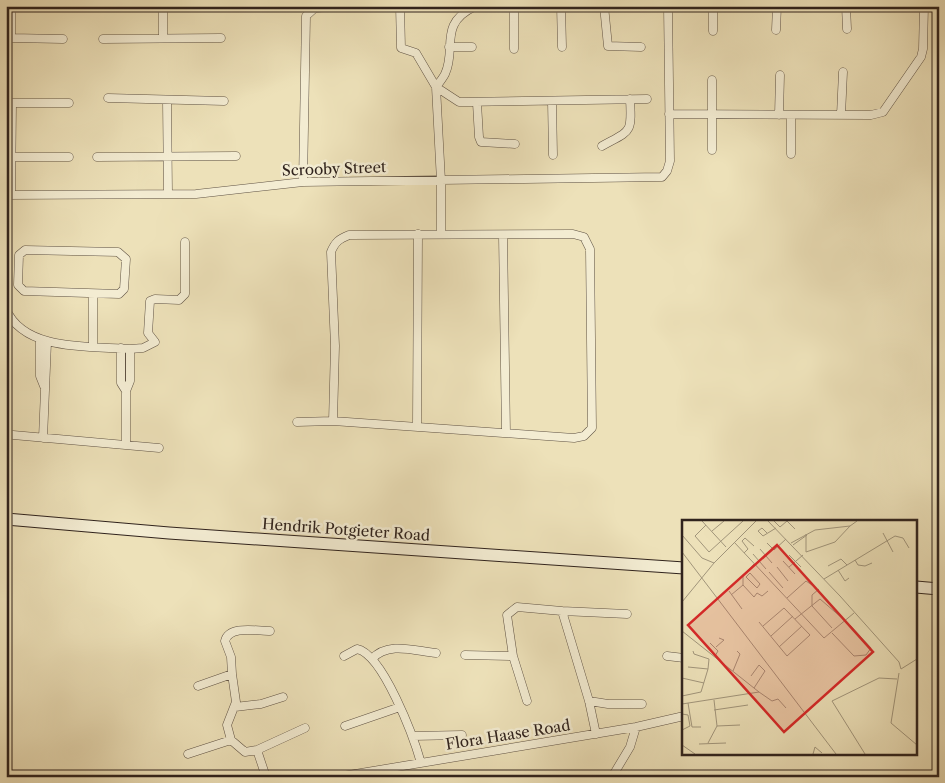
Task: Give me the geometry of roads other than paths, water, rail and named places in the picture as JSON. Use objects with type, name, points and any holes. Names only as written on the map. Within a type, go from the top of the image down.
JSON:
[{"type":"main road","name":"Hendrik Potgieter Road","points":[[6,519],[178,533],[682,568]]},
{"type":"main road","points":[[918,587],[939,589]]},
{"type":"street","points":[[11,6],[9,38],[64,38]]},
{"type":"street","points":[[163,6],[163,38]]},
{"type":"street","points":[[303,182],[306,16],[315,8],[346,6]]},
{"type":"street","points":[[400,6],[401,48],[418,55],[436,87],[453,99],[466,103],[647,99]]},
{"type":"street","points":[[514,6],[514,50]]},
{"type":"street","points":[[440,234],[442,181],[436,87],[446,73],[452,26],[474,7],[524,6]]},
{"type":"street","points":[[561,6],[562,47]]},
{"type":"street","points":[[604,6],[608,46],[641,48]]},
{"type":"street","points":[[668,6],[669,114],[779,115],[878,115],[889,107],[921,57],[924,49],[924,6]]},
{"type":"street","points":[[713,6],[713,31]]},
{"type":"street","points":[[776,30],[777,6]]},
{"type":"street","points":[[846,6],[847,29]]},
{"type":"street","points":[[104,39],[221,38]]},
{"type":"street","points":[[449,47],[472,47]]},
{"type":"street","points":[[841,115],[843,72]]},
{"type":"street","points":[[779,115],[780,75]]},
{"type":"street","points":[[712,80],[712,150]]},
{"type":"street","points":[[108,98],[224,101]]},
{"type":"street","points":[[602,146],[629,130],[632,123],[630,99]]},
{"type":"street","points":[[167,100],[168,194]]},
{"type":"street","points":[[552,101],[553,155]]},
{"type":"street","points":[[9,195],[9,103],[68,103]]},
{"type":"street","points":[[477,103],[479,140],[483,143],[515,144]]},
{"type":"street","name":"Scrooby Street","points":[[9,195],[196,194],[303,182],[662,176],[667,171],[670,161],[669,114]]},
{"type":"street","points":[[791,115],[791,154]]},
{"type":"street","points":[[97,156],[236,156]]},
{"type":"street","points":[[9,157],[69,157]]},
{"type":"street","points":[[416,427],[418,234]]},
{"type":"street","points":[[296,422],[333,421],[578,438],[584,436],[592,428],[588,244],[584,237],[573,234],[418,234],[349,235],[340,238],[334,244],[331,252],[335,346],[333,421]]},
{"type":"street","points":[[503,234],[506,433]]},
{"type":"street","points":[[6,309],[15,324],[43,341],[130,349],[143,348],[154,342],[148,333],[149,304],[155,298],[175,300],[183,298],[185,242]]},
{"type":"street","points":[[26,250],[118,252],[123,254],[126,259],[125,286],[123,291],[119,294],[93,294],[21,290],[18,285],[19,255],[26,250]]},
{"type":"street","points":[[93,294],[93,346]]},
{"type":"street","points":[[43,341],[47,376],[44,386],[43,438]]},
{"type":"street","points":[[121,348],[121,382],[126,391]]},
{"type":"street","points":[[126,445],[126,391],[130,382],[130,349]]},
{"type":"street","points":[[13,435],[159,448]]},
{"type":"street","points":[[527,701],[513,656],[506,622],[509,611],[517,608],[627,614]]},
{"type":"street","points":[[562,611],[590,700],[596,734]]},
{"type":"street","points":[[270,631],[237,630],[227,636],[225,641],[231,657],[235,707],[227,725],[231,740],[245,752],[257,750],[306,728]]},
{"type":"street","points":[[372,659],[382,649],[389,648],[436,653]]},
{"type":"street","points":[[344,656],[357,649],[367,653],[372,659],[400,707],[413,736],[421,763]]},
{"type":"street","points":[[465,655],[513,656]]},
{"type":"street","points":[[667,656],[682,658]]},
{"type":"street","points":[[198,686],[232,674]]},
{"type":"street","points":[[235,707],[261,704],[283,697]]},
{"type":"street","points":[[590,700],[608,704],[642,704]]},
{"type":"street","points":[[345,726],[400,707]]},
{"type":"street","name":"Flora Haase Road","points":[[336,777],[596,734],[682,716]]},
{"type":"street","points":[[612,777],[630,747],[636,727]]},
{"type":"street","points":[[413,736],[462,735]]},
{"type":"street","points":[[188,754],[231,740]]},
{"type":"street","points":[[257,750],[266,777]]}]
